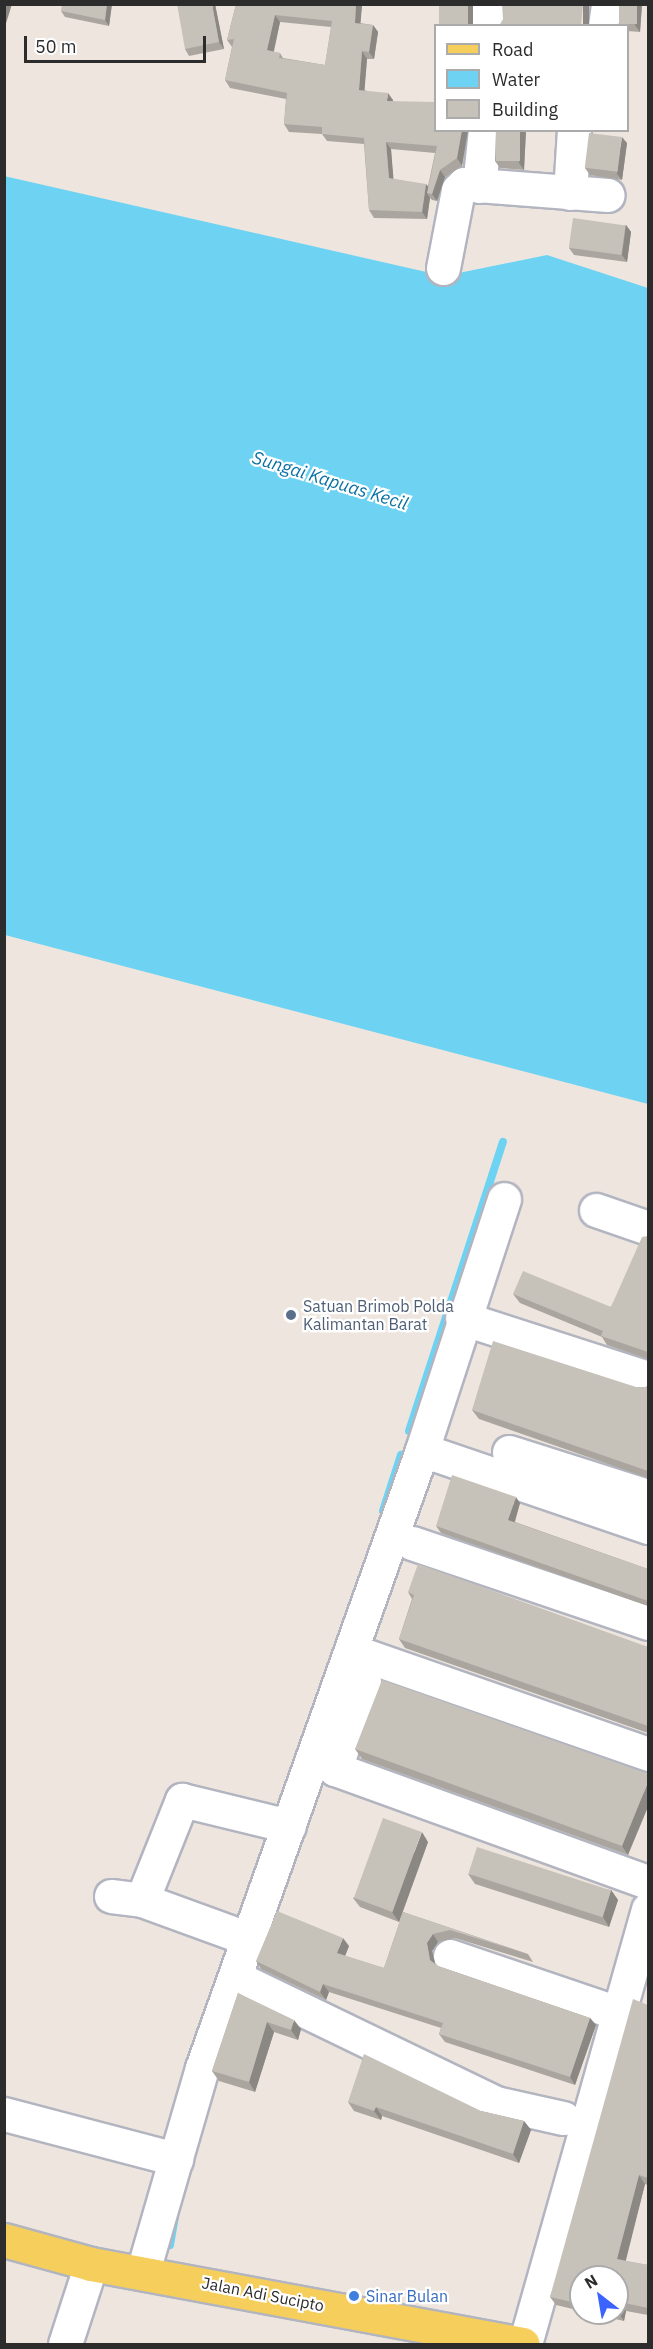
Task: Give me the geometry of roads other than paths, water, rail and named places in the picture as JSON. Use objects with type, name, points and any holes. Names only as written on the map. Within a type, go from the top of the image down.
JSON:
[{"type":"main road","name":"Jalan Adi Sucipto","points":[[4,2240],[91,2264],[143,2271],[524,2344]]},
{"type":"street","points":[[489,4],[489,24]]},
{"type":"street","points":[[605,24],[608,4]]},
{"type":"street","points":[[478,186],[485,132]]},
{"type":"street","points":[[570,193],[574,132]]},
{"type":"street","points":[[442,268],[458,190],[464,184],[608,195]]},
{"type":"street","points":[[143,2271],[202,2068],[422,1450],[462,1318],[504,1199]]},
{"type":"street","points":[[596,1210],[648,1228]]},
{"type":"street","points":[[462,1318],[648,1378]]},
{"type":"street","points":[[422,1450],[648,1527]]},
{"type":"street","points":[[509,1452],[648,1496]]},
{"type":"street","points":[[412,1543],[648,1623]]},
{"type":"street","points":[[648,1754],[366,1669],[335,1769],[648,1882]]},
{"type":"street","points":[[249,1939],[127,1898],[182,1800],[289,1826]]},
{"type":"street","points":[[524,2344],[630,1997],[648,1909]]},
{"type":"street","points":[[450,1956],[630,1997]]},
{"type":"street","points":[[235,1977],[334,2021],[496,2103],[563,2118]]},
{"type":"street","points":[[4,2114],[176,2159]]},
{"type":"street","points":[[65,2344],[91,2264]]},
{"type":"water","name":"Sungai Kapuas Kecil","points":[[4,176],[444,276],[547,255],[648,288],[648,1104],[5,935]]},
{"type":"waterway","points":[[409,1431],[503,1142]]},
{"type":"waterway","points":[[383,1511],[401,1455]]},
{"type":"waterway","points":[[170,2245],[175,2217]]},
{"type":"place","name":"Satuan Brimob Polda Kalimantan Barat","points":[[291,1315]]},
{"type":"place","name":"Sinar Bulan","points":[[354,2296]]}]
